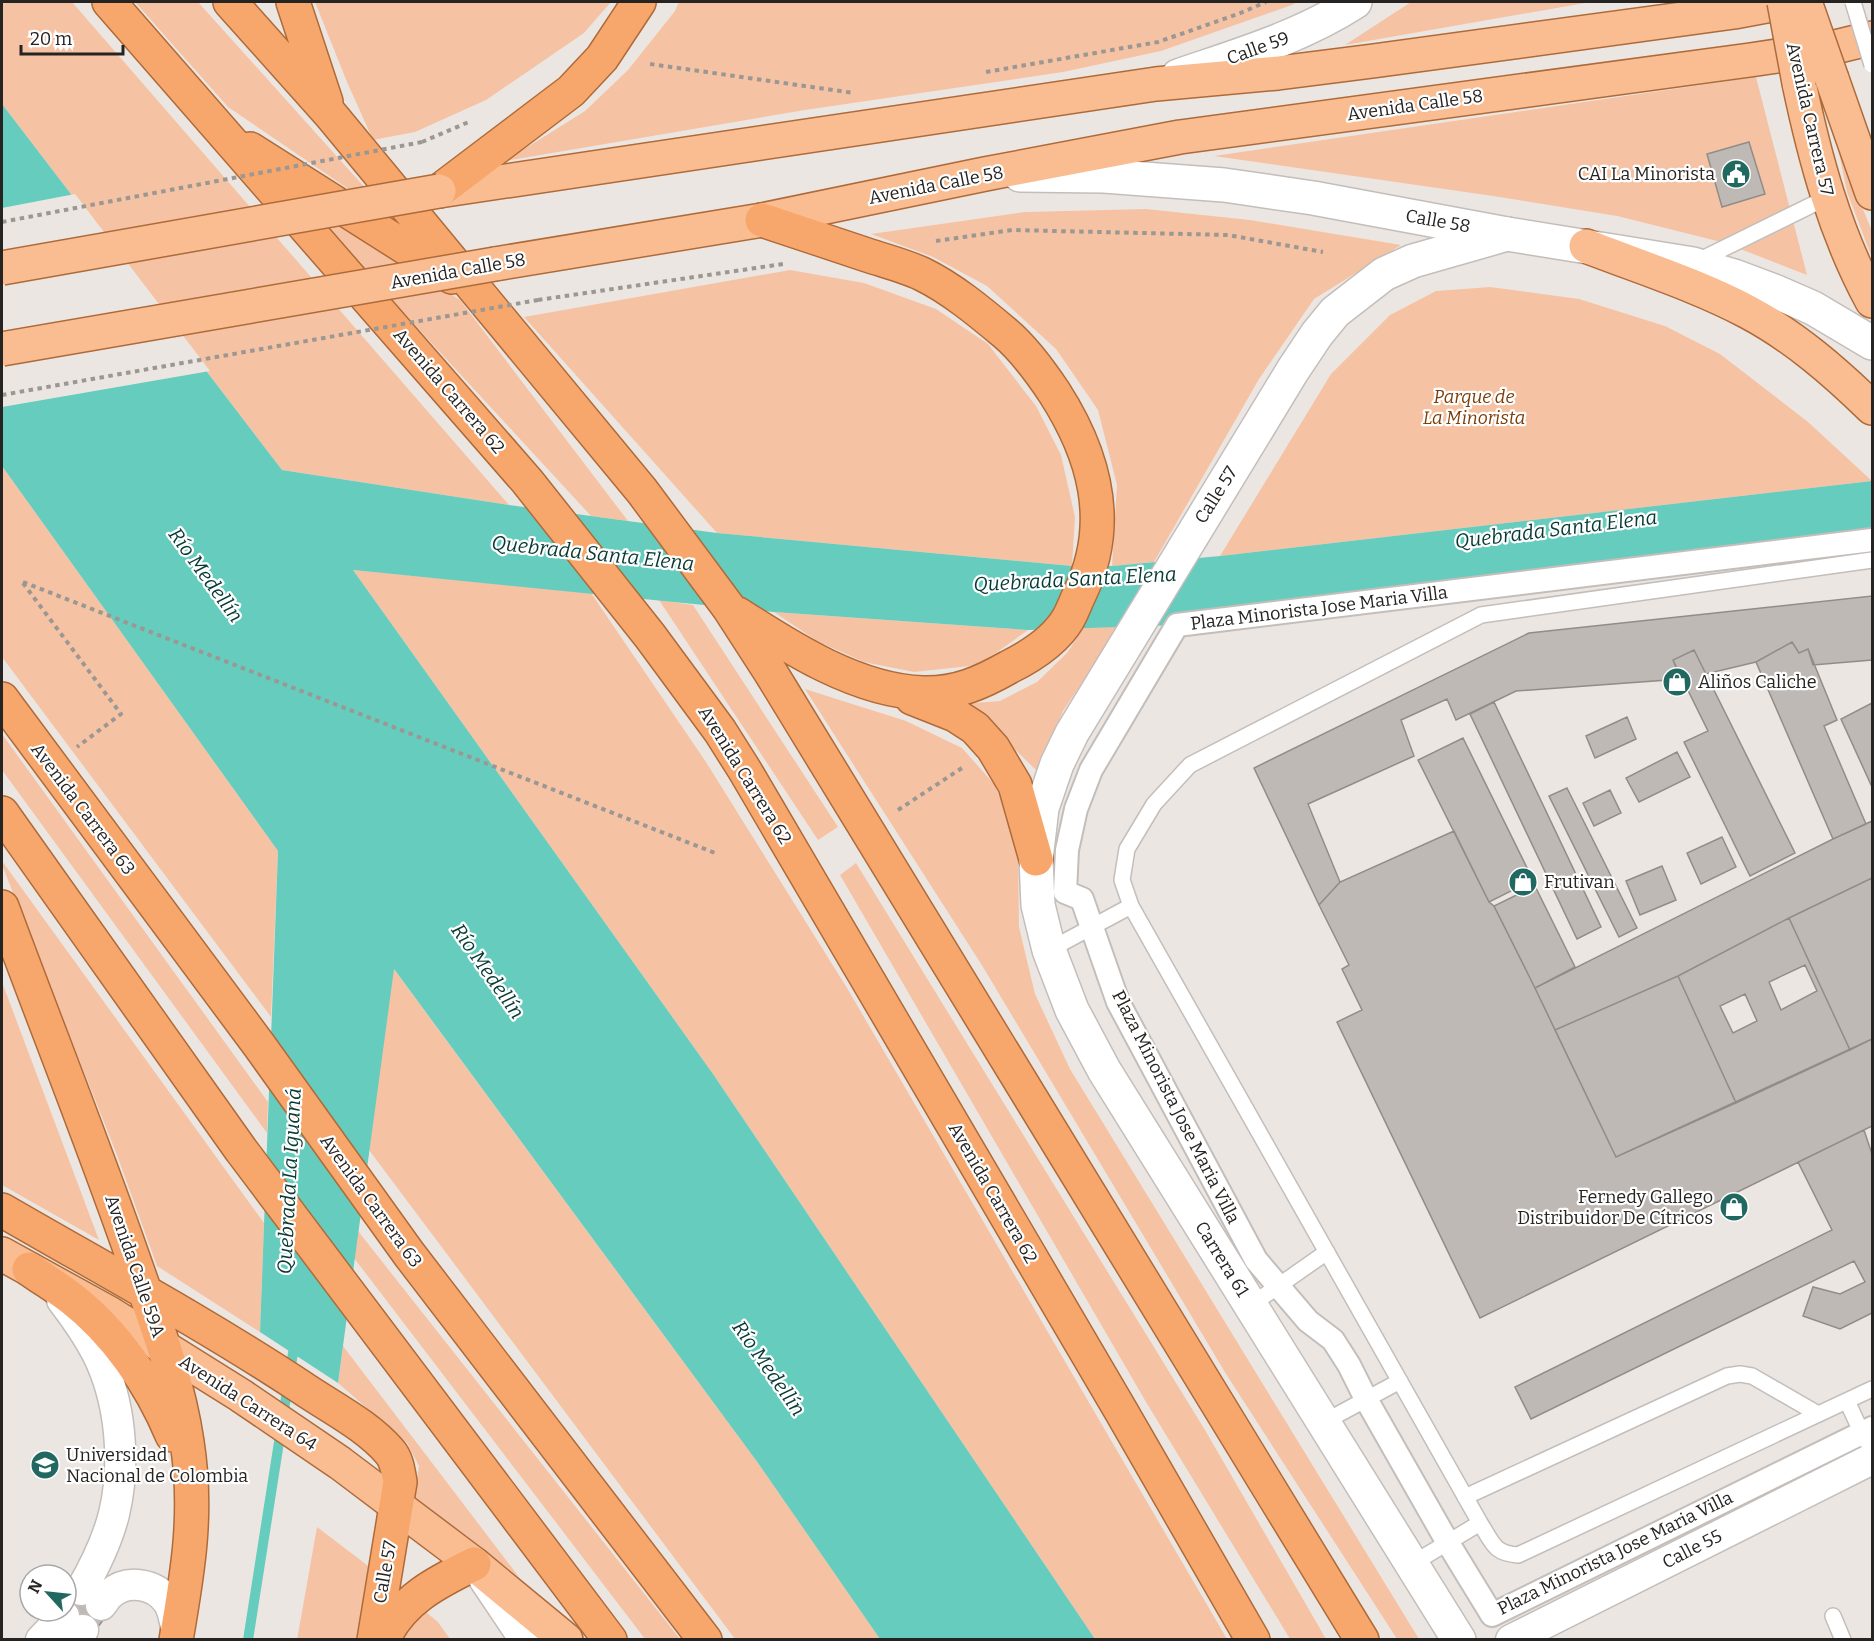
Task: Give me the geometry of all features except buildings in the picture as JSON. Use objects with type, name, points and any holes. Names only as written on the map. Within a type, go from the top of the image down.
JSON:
[{"type":"highway","name":"Avenida Carrera 62","points":[[109,2],[527,481],[650,636],[720,731],[1109,1390],[1253,1640]]},
{"type":"highway","points":[[230,2],[331,115],[642,491],[729,608],[771,673],[1362,1640]]},
{"type":"highway","points":[[293,2],[331,115]]},
{"type":"highway","points":[[440,191],[571,91],[602,58],[639,2]]},
{"type":"highway","points":[[220,129],[479,294]]},
{"type":"highway","points":[[762,220],[922,274],[964,300],[1007,335],[1041,373],[1068,414],[1083,446],[1098,506],[1098,527],[1094,556],[1084,586],[1067,620],[1049,641],[1030,657],[976,685],[946,692],[922,693],[887,688]]},
{"type":"highway","points":[[729,608],[770,635],[818,662],[955,715],[975,728],[993,748],[1015,785],[1036,859]]},
{"type":"highway","name":"Avenida Carrera 63","points":[[2,699],[259,1045],[409,1254],[705,1640]]},
{"type":"highway","points":[[2,813],[241,1150],[610,1640]]},
{"type":"highway","name":"Avenida Calle 59A","points":[[2,907],[120,1220],[163,1347],[181,1409],[192,1486],[192,1521],[190,1556],[176,1636]]},
{"type":"highway","points":[[2,1210],[249,1353],[360,1426],[391,1454],[398,1466],[400,1482],[397,1505]]},
{"type":"highway","points":[[15,1262],[72,1299],[110,1335],[143,1377],[162,1412],[192,1486]]},
{"type":"highway","name":"Calle 57","points":[[374,1640],[397,1505]]},
{"type":"highway","points":[[383,1640],[387,1630],[404,1608],[423,1592],[474,1564]]},
{"type":"main road","points":[[2,268],[440,191],[1156,84],[1278,73],[1373,61],[1734,12],[1786,2]]},
{"type":"main road","name":"Avenida Carrera 57","points":[[1786,2],[1811,141],[1845,244],[1872,301]]},
{"type":"main road","name":"Avenida Carrera 57","points":[[1805,2],[1872,193]]},
{"type":"main road","name":"Avenida Calle 58","points":[[2,349],[762,220],[1180,137],[1770,57],[1831,48],[1872,38]]},
{"type":"main road","points":[[1586,246],[1710,294],[1749,313],[1813,355],[1872,408]]},
{"type":"main road","name":"Avenida Carrera 64","points":[[15,1262],[110,1313],[240,1395],[340,1463],[474,1564],[566,1640]]},
{"type":"street","name":"Calle 59","points":[[1156,84],[1266,46],[1315,26],[1355,2]]},
{"type":"street","name":"Calle 58","points":[[985,174],[1104,176],[1224,185],[1313,198],[1507,234],[1693,264],[1734,276],[1813,308],[1872,343]]},
{"type":"street","name":"Calle 57","points":[[1036,859],[1042,808],[1057,764],[1071,733],[1186,543],[1317,334],[1335,312],[1384,274],[1413,261],[1507,234]]},
{"type":"street","name":"Plaza Minorista Jose Maria Villa","points":[[1870,1444],[1492,1615],[1448,1543],[1333,1340],[1308,1321],[1256,1260],[1118,1002],[1082,899],[1065,892],[1066,850],[1076,809],[1091,770],[1177,625],[1872,540]]},
{"type":"street","name":"Carrera 61","points":[[1036,859],[1038,904],[1048,950],[1072,1010],[1104,1070],[1459,1640]]},
{"type":"street","points":[[15,1262],[57,1293],[79,1323],[98,1355],[115,1407],[119,1434],[118,1488],[114,1515],[95,1566],[91,1597],[110,1594],[121,1587],[134,1584],[147,1586],[159,1592],[168,1601],[173,1613],[176,1636]]},
{"type":"street","name":"Calle 55","points":[[1511,1640],[1870,1444]]},
{"type":"street","points":[[474,1564],[525,1640]]},
{"type":"street","points":[[41,1640],[74,1628]]},
{"type":"lane","points":[[1853,2],[1872,65]]},
{"type":"lane","points":[[1693,264],[1828,197]]},
{"type":"lane","points":[[1872,560],[1481,615],[1190,765],[1154,804],[1127,849],[1122,880],[1131,906],[1480,1524],[1497,1550],[1518,1555],[1872,1389]]},
{"type":"lane","points":[[1048,950],[1131,906]]},
{"type":"lane","points":[[1251,1305],[1327,1252]]},
{"type":"lane","points":[[1465,1497],[1727,1376],[1740,1374],[1752,1376],[1818,1414]]},
{"type":"lane","points":[[1324,1422],[1400,1381]]},
{"type":"lane","points":[[1847,1401],[1870,1444]]},
{"type":"lane","points":[[1412,1564],[1480,1524]]},
{"type":"lane","points":[[1833,1616],[1843,1640]]},
{"type":"path","points":[[976,74],[1158,42],[1266,2]]},
{"type":"path","points":[[650,64],[862,94]]},
{"type":"path","points":[[2,222],[422,142]]},
{"type":"path","points":[[2,395],[538,300]]},
{"type":"path","points":[[75,749],[121,714],[23,582],[715,853]]},
{"type":"path","points":[[898,810],[993,748]]},
{"type":"green space","points":[[2,2],[72,2],[509,505],[282,470],[2,104]]},
{"type":"green space","points":[[135,2],[198,2],[394,220],[228,107]]},
{"type":"green space","points":[[315,2],[611,2],[584,33],[486,100],[415,132],[373,140]]},
{"type":"green space","points":[[679,2],[1297,2],[1161,51],[1063,72],[805,110],[505,161],[585,111],[628,70],[675,11]]},
{"type":"green space","points":[[1411,2],[1591,2],[1345,45]]},
{"type":"green space","points":[[1756,77],[1807,275],[1725,243],[1617,216],[1214,156]]},
{"type":"green space","points":[[1829,105],[1855,190],[1872,231],[1872,258],[1847,192]]},
{"type":"green space","points":[[296,196],[460,300],[628,521],[591,516]]},
{"type":"green space","points":[[1146,209],[1250,220],[1401,245],[1314,299],[1259,379],[1154,562],[1112,566],[1117,485],[1098,410],[1056,349],[987,286],[933,257],[871,234],[1025,212]]},
{"type":"green space","points":[[790,270],[864,283],[936,309],[988,344],[1036,406],[1061,455],[1075,517],[1072,566],[717,533],[524,317]]},
{"type":"green space","name":"Parque de La Minorista","points":[[1490,287],[1579,299],[1665,326],[1720,354],[1808,422],[1872,481],[1220,556],[1331,374],[1390,315],[1436,291]]},
{"type":"green space","points":[[2,466],[278,851],[271,1017],[2,657]]},
{"type":"green space","points":[[353,570],[591,593],[706,762],[847,988],[1227,1639],[1095,1639],[713,1074]]},
{"type":"green space","points":[[659,600],[693,605],[838,827],[818,840]]},
{"type":"green space","points":[[774,612],[1028,630],[979,665],[914,672],[864,662],[817,641]]},
{"type":"green space","points":[[1120,626],[1063,711],[1037,771],[987,722],[959,704],[1000,701],[1037,682],[1067,653],[1084,627]]},
{"type":"green space","points":[[805,689],[906,721],[962,748],[994,784],[1008,815],[1018,855],[1019,927],[1035,994],[1070,1069],[1419,1639],[1397,1639],[1226,1374],[983,967]]},
{"type":"green space","points":[[2,734],[268,1102],[267,1133],[2,770]]},
{"type":"green space","points":[[2,861],[264,1223],[260,1332],[157,1266],[117,1155]]},
{"type":"green space","points":[[856,863],[1205,1430],[1326,1639],[1290,1639],[1146,1402],[840,875]]},
{"type":"green space","points":[[393,968],[758,1463],[880,1639],[735,1639],[369,1150]]},
{"type":"green space","points":[[2,982],[99,1240],[2,1185]]},
{"type":"green space","points":[[358,1231],[680,1639],[645,1639],[354,1258]]},
{"type":"green space","points":[[343,1346],[519,1577],[414,1499],[419,1466],[407,1443],[338,1383]]},
{"type":"green space","points":[[317,1527],[438,1622],[450,1639],[297,1640]]},
{"type":"water","points":[[2,104],[282,470],[509,505],[717,533],[1072,566],[1112,566],[1220,556],[1872,481],[1872,540],[1177,625],[1028,630],[774,612],[353,570],[713,1074],[1095,1639],[880,1639],[758,1463],[394,969],[338,1383],[260,1332],[278,851],[2,466]]},
{"type":"pier","points":[[75,194],[210,371],[2,407],[2,208]]},
{"type":"waterway","name":"Quebrada La Iguaná","points":[[248,1640],[295,1340]]},
{"type":"place","name":"CAI La Minorista","points":[[1736,174]]},
{"type":"place","name":"Aliños Caliche","points":[[1677,682]]},
{"type":"place","name":"Frutivan","points":[[1523,882]]},
{"type":"place","name":"Fernedy Gallego Distribuidor De Cítricos","points":[[1734,1207]]},
{"type":"place","name":"Universidad Nacional de Colombia","points":[[45,1465]]},
{"type":"water label","name":"Quebrada Santa Elena","points":[[1556,529]]},
{"type":"water label","name":"Quebrada Santa Elena","points":[[593,553]]},
{"type":"water label","name":"Río Medellín","points":[[206,575]]},
{"type":"water label","name":"Quebrada Santa Elena","points":[[1075,579]]},
{"type":"water label","name":"Río Medellín","points":[[488,971]]},
{"type":"water label","name":"Río Medellín","points":[[769,1368]]}]
